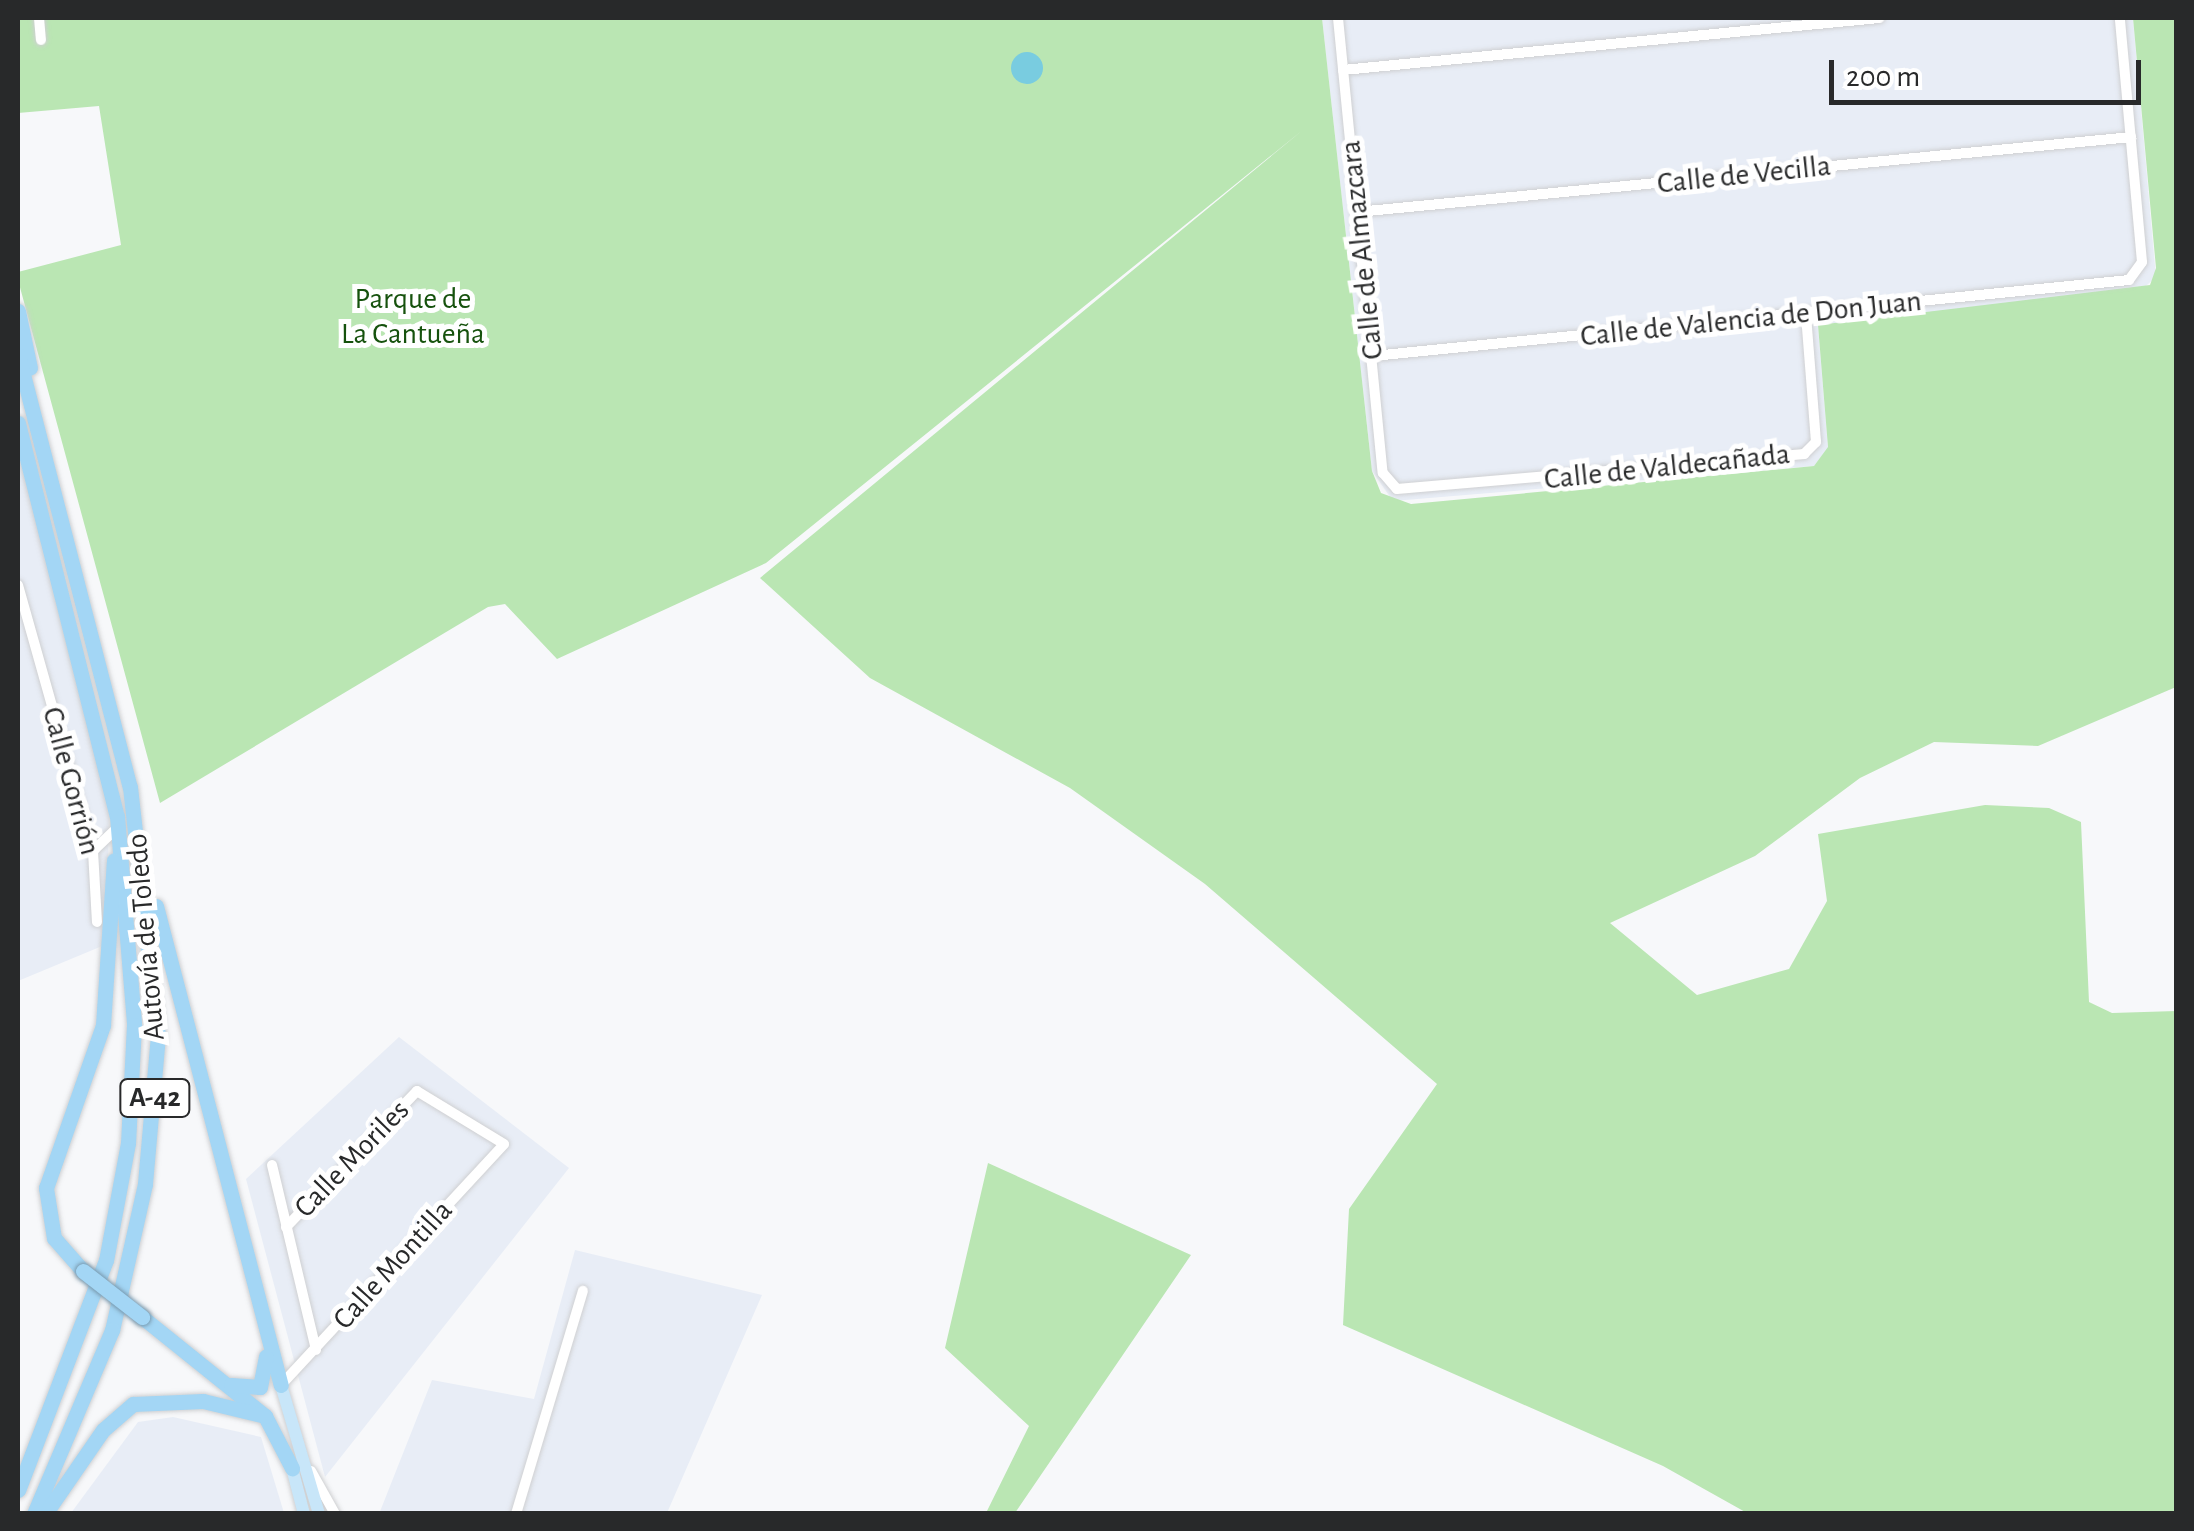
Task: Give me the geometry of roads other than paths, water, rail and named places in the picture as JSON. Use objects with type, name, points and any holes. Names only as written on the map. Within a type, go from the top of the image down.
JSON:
[{"type":"highway","points":[[18,311],[25,420]]},
{"type":"highway","name":"Autovía de Toledo","points":[[18,355],[39,510],[115,824],[133,973],[128,1143],[93,1306],[18,1490]]},
{"type":"highway","name":"Autovía de Toledo","points":[[25,420],[130,787],[158,1035],[145,1184],[112,1330],[34,1514]]},
{"type":"highway","points":[[18,462],[39,510]]},
{"type":"highway","points":[[130,787],[268,1367],[260,1387],[228,1384]]},
{"type":"highway","points":[[115,824],[102,1026],[46,1188],[54,1238],[83,1271],[265,1416],[292,1468]]},
{"type":"highway","points":[[242,1246],[281,1386]]},
{"type":"highway","points":[[45,1514],[103,1430],[133,1404],[202,1401],[265,1416]]},
{"type":"main road","points":[[281,1386],[300,1448],[327,1511]]},
{"type":"main road","points":[[292,1468],[304,1514]]},
{"type":"street","points":[[39,18],[40,40]]},
{"type":"street","name":"Calle de Almazcara","points":[[1338,18],[1388,482]]},
{"type":"street","points":[[1343,70],[1879,18]]},
{"type":"street","points":[[2120,18],[2131,137]]},
{"type":"street","name":"Calle de Vecilla","points":[[1357,212],[2131,137]]},
{"type":"street","name":"Calle de Valencia de Don Juan","points":[[1373,356],[2129,280],[2142,262],[2131,137]]},
{"type":"street","name":"Calle de Valdecañada","points":[[1388,482],[1406,492],[1804,454],[1816,442],[1806,314]]},
{"type":"street","name":"Calle Gorrión","points":[[18,585],[93,851],[97,922]]},
{"type":"street","points":[[93,851],[115,824]]},
{"type":"street","name":"Calle Montilla","points":[[281,1386],[504,1144],[417,1091]]},
{"type":"street","name":"Calle Moriles","points":[[286,1227],[417,1091]]},
{"type":"street","name":"Calle Moriles","points":[[272,1166],[316,1350]]},
{"type":"street","points":[[516,1514],[582,1291]]},
{"type":"water","points":[[1027,52],[1038,57],[1043,68],[1038,79],[1027,84],[1016,79],[1011,68],[1016,57]]},
{"type":"park label","name":"Parque de La Cantueña","points":[[413,316]]}]
